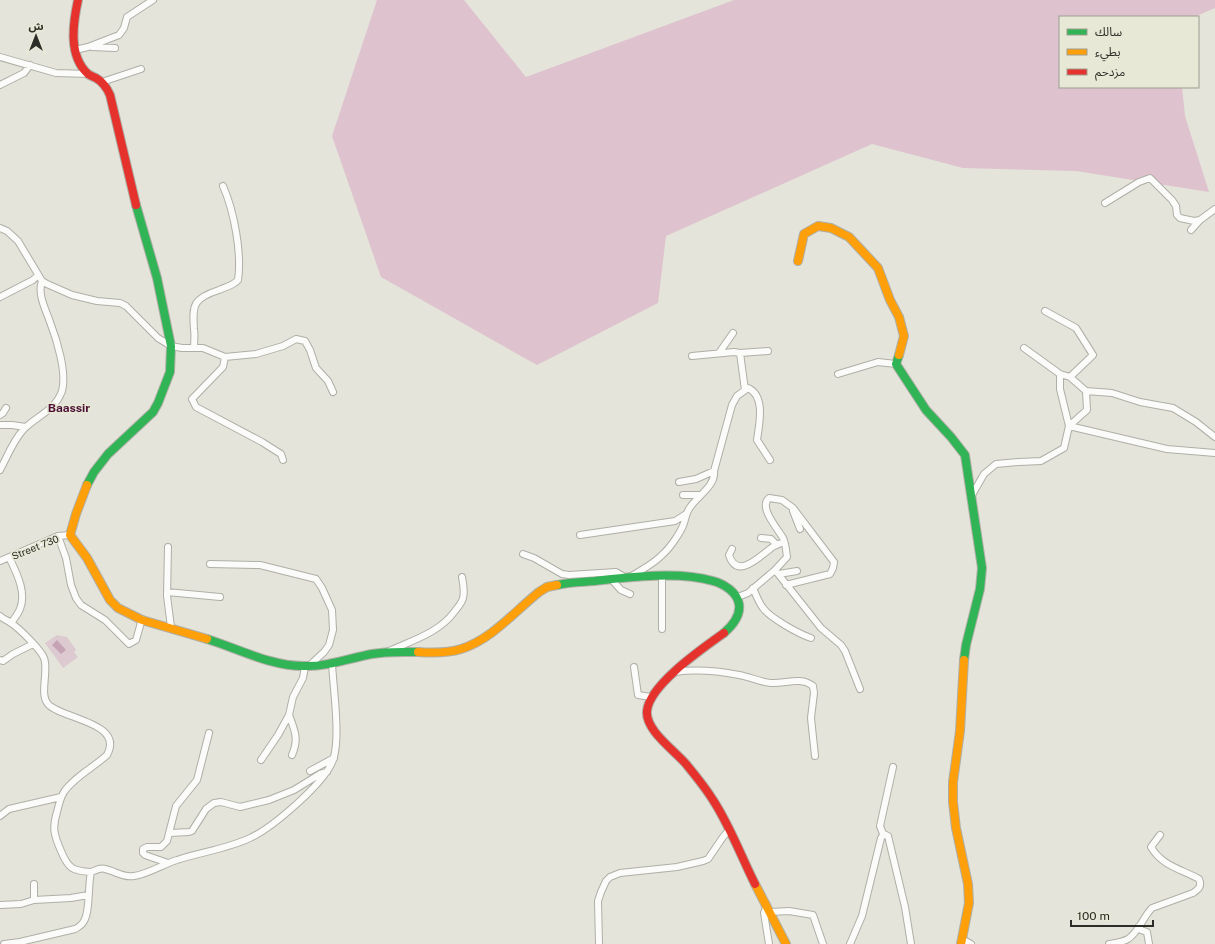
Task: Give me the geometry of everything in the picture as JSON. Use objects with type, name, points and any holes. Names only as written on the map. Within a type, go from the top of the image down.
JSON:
[{"type":"street","points":[[78,0],[74,23],[75,50],[79,61],[89,74],[102,82],[108,91],[114,108],[139,217],[156,278],[172,346],[170,372],[158,403],[153,412],[108,454],[94,473],[76,512],[70,534],[87,558],[110,600],[115,606],[124,612],[142,619],[215,641],[278,663],[293,666],[307,666],[332,663],[386,652],[444,651],[469,646],[494,630],[533,597],[548,587],[560,584],[662,575],[694,577],[721,582],[729,587],[738,597],[739,608],[735,622],[730,628],[666,679],[652,697],[647,710],[653,730],[672,748],[701,783],[714,803],[786,944]]},
{"type":"street","points":[[75,50],[119,36],[124,28],[127,17],[153,0]]},
{"type":"street","points":[[88,47],[116,48]]},
{"type":"street","points":[[0,57],[56,73],[89,74]]},
{"type":"street","points":[[0,85],[24,74],[30,65]]},
{"type":"street","points":[[102,82],[142,70]]},
{"type":"street","points":[[1105,203],[1133,186],[1150,178],[1172,200],[1176,206],[1177,215],[1180,218],[1194,221],[1200,220]]},
{"type":"street","points":[[194,348],[193,314],[198,301],[210,293],[232,286],[238,280],[238,256],[233,212],[223,186]]},
{"type":"street","points":[[1191,230],[1200,220],[1215,209]]},
{"type":"street","points":[[798,261],[804,234],[818,226],[831,228],[849,237],[878,268],[890,300],[899,317],[904,336],[896,364],[926,410],[951,437],[965,455],[982,568],[980,588],[966,644],[960,731],[953,782],[953,802],[960,855],[968,884],[968,903],[962,942],[971,944]]},
{"type":"street","points":[[0,228],[8,231],[18,241],[40,278],[53,287],[72,294],[126,306],[158,338],[172,346],[182,348],[203,348],[225,357],[256,354],[283,346],[296,339],[305,341],[316,368],[328,381],[333,392]]},
{"type":"street","points":[[0,297],[40,278]]},
{"type":"street","points":[[0,470],[18,436],[26,427],[54,405],[59,398],[64,383],[63,370],[56,340],[40,293],[40,278]]},
{"type":"street","points":[[1045,311],[1076,328],[1093,355],[1070,377]]},
{"type":"street","points":[[719,353],[733,333]]},
{"type":"street","points":[[1024,348],[1060,374],[1070,377],[1086,391],[1112,393],[1140,402],[1173,408],[1209,431],[1215,437]]},
{"type":"street","points":[[692,356],[734,352],[768,351]]},
{"type":"street","points":[[740,353],[745,390]]},
{"type":"street","points":[[225,357],[223,367],[192,399],[193,403],[196,407],[262,442],[280,454],[283,460]]},
{"type":"street","points":[[838,374],[878,362],[896,364]]},
{"type":"street","points":[[972,495],[984,474],[996,464],[1041,461],[1064,448],[1070,426],[1060,389],[1060,374]]},
{"type":"street","points":[[580,535],[675,521],[686,514],[715,477],[714,471],[732,405],[737,396],[748,388],[754,390],[756,393],[760,417],[757,440],[770,460]]},
{"type":"street","points":[[1070,426],[1087,410],[1086,391]]},
{"type":"street","points":[[0,415],[6,408]]},
{"type":"street","points":[[0,425],[26,427]]},
{"type":"street","points":[[1070,426],[1167,449],[1215,453]]},
{"type":"street","points":[[679,482],[696,479],[714,471]]},
{"type":"street","points":[[684,495],[700,495]]},
{"type":"street","points":[[738,597],[748,593],[777,572],[787,557],[784,542],[768,514],[766,502],[769,498],[774,498],[785,502],[793,508],[834,562],[830,574],[786,585]]},
{"type":"street","points":[[793,508],[800,529]]},
{"type":"street","points":[[627,578],[663,555],[681,529],[686,514]]},
{"type":"street","name":"Street 730","points":[[0,561],[58,536],[70,534]]},
{"type":"street","points":[[58,536],[64,553],[73,592],[81,605],[104,620],[129,644],[136,640],[142,619]]},
{"type":"street","points":[[761,538],[771,538],[777,545]]},
{"type":"street","points":[[732,549],[729,555],[730,561],[736,565],[742,566],[758,559],[770,549],[784,542]]},
{"type":"street","points":[[168,547],[167,592],[171,627]]},
{"type":"street","points":[[523,554],[534,558],[562,574],[569,575],[616,572],[627,578]]},
{"type":"street","points":[[9,557],[22,594],[20,608],[11,623]]},
{"type":"street","points":[[210,564],[260,565],[316,579],[322,588],[332,610],[333,630],[329,645],[324,652],[307,666],[304,678],[293,697],[289,715],[278,735],[261,760]]},
{"type":"street","points":[[777,572],[797,571]]},
{"type":"street","points":[[777,572],[821,628],[841,645],[860,689]]},
{"type":"street","points":[[662,575],[662,629]]},
{"type":"street","points":[[386,652],[430,632],[443,624],[463,600],[462,576]]},
{"type":"street","points":[[612,580],[621,590],[630,594]]},
{"type":"street","points":[[754,588],[763,609],[767,613],[792,630],[811,638]]},
{"type":"street","points":[[167,592],[220,597]]},
{"type":"street","points":[[0,616],[11,623],[42,654],[45,660],[44,697],[48,704],[93,725],[109,737],[111,743],[110,750],[107,755],[71,784],[61,797],[54,822],[53,830],[67,863],[73,869],[78,871],[91,872],[104,868],[118,874],[133,876],[146,873],[168,863],[238,843],[258,834],[299,801],[327,772],[334,758],[336,724],[332,663]]},
{"type":"street","points":[[0,660],[3,661],[33,644]]},
{"type":"street","points":[[634,667],[638,695],[652,697]]},
{"type":"street","points":[[675,672],[713,672],[741,676],[765,682],[781,683],[796,680],[808,682],[813,686],[814,693],[811,718],[815,756]]},
{"type":"street","points":[[289,715],[294,729],[296,744],[292,755]]},
{"type":"street","points":[[168,863],[143,853],[145,848],[161,847],[167,841],[176,806],[197,780],[209,733]]},
{"type":"street","points":[[310,770],[334,758]]},
{"type":"street","points":[[894,767],[880,826],[883,834],[886,834],[889,839],[905,907],[911,944]]},
{"type":"street","points":[[170,833],[192,831],[206,809],[214,803],[221,802],[240,807],[269,800],[294,790],[320,774],[327,772]]},
{"type":"street","points":[[0,816],[9,809],[61,797]]},
{"type":"street","points":[[599,944],[600,929],[598,902],[606,881],[610,877],[620,873],[677,867],[708,859],[722,837],[729,830]]},
{"type":"street","points":[[850,944],[862,916],[883,834]]},
{"type":"street","points":[[1109,944],[1128,939],[1152,908],[1193,893],[1199,889],[1201,883],[1199,879],[1164,862],[1155,854],[1151,847],[1160,835]]},
{"type":"street","points":[[4,944],[20,942],[75,929],[80,926],[86,918],[91,872]]},
{"type":"street","points":[[34,884],[34,900]]},
{"type":"street","points":[[0,905],[21,904],[34,900],[71,898],[88,895]]},
{"type":"street","points":[[768,908],[764,913],[769,944]]},
{"type":"street","points":[[768,908],[813,915],[822,944]]},
{"type":"street","points":[[1139,926],[1141,930],[1148,932],[1149,944]]},
{"type":"shaded area","points":[[377,0],[464,0],[526,77],[734,0],[1215,0],[1215,8],[1196,16],[1059,16],[1059,88],[1182,88],[1185,116],[1209,192],[1076,171],[963,168],[872,144],[666,236],[658,303],[537,365],[381,277],[332,136]]},
{"type":"shaded area","points":[[57,635],[67,637],[76,650],[74,652],[78,657],[63,668],[45,643]]},
{"type":"shaded area","points":[[57,640],[66,650],[61,654],[52,645]]},
{"type":"traffic: fast","points":[[87,485],[94,472],[108,454],[153,412],[170,372],[171,346],[157,278],[136,205]]},
{"type":"traffic: fast","points":[[899,355],[896,364],[926,410],[951,437],[965,455],[982,568],[980,589],[966,645],[964,660]]},
{"type":"traffic: fast","points":[[557,585],[654,576],[685,576],[713,581],[721,584],[733,592],[739,604],[739,613],[737,617],[733,624],[724,633]]},
{"type":"traffic: fast","points":[[207,639],[267,660],[304,666],[321,665],[384,652],[418,652]]},
{"type":"traffic: slow","points":[[798,261],[804,234],[818,226],[831,228],[849,237],[878,268],[890,300],[899,317],[904,336],[899,355]]},
{"type":"traffic: slow","points":[[87,485],[70,535],[87,558],[110,600],[118,608],[142,620],[207,639]]},
{"type":"traffic: slow","points":[[418,652],[434,653],[451,651],[461,649],[483,639],[539,592],[547,587],[557,585]]},
{"type":"traffic: slow","points":[[961,944],[969,903],[968,884],[956,828],[953,802],[953,782],[960,731],[964,660]]},
{"type":"traffic: slow","points":[[755,884],[786,944]]},
{"type":"traffic: jam","points":[[78,0],[74,29],[77,58],[88,74],[101,81],[110,95],[136,205]]},
{"type":"traffic: jam","points":[[724,633],[691,657],[667,679],[650,701],[647,711],[648,718],[655,732],[686,764],[710,795],[725,820],[755,884]]},
{"type":"district","name":"Baassir","points":[[69,408]]}]
